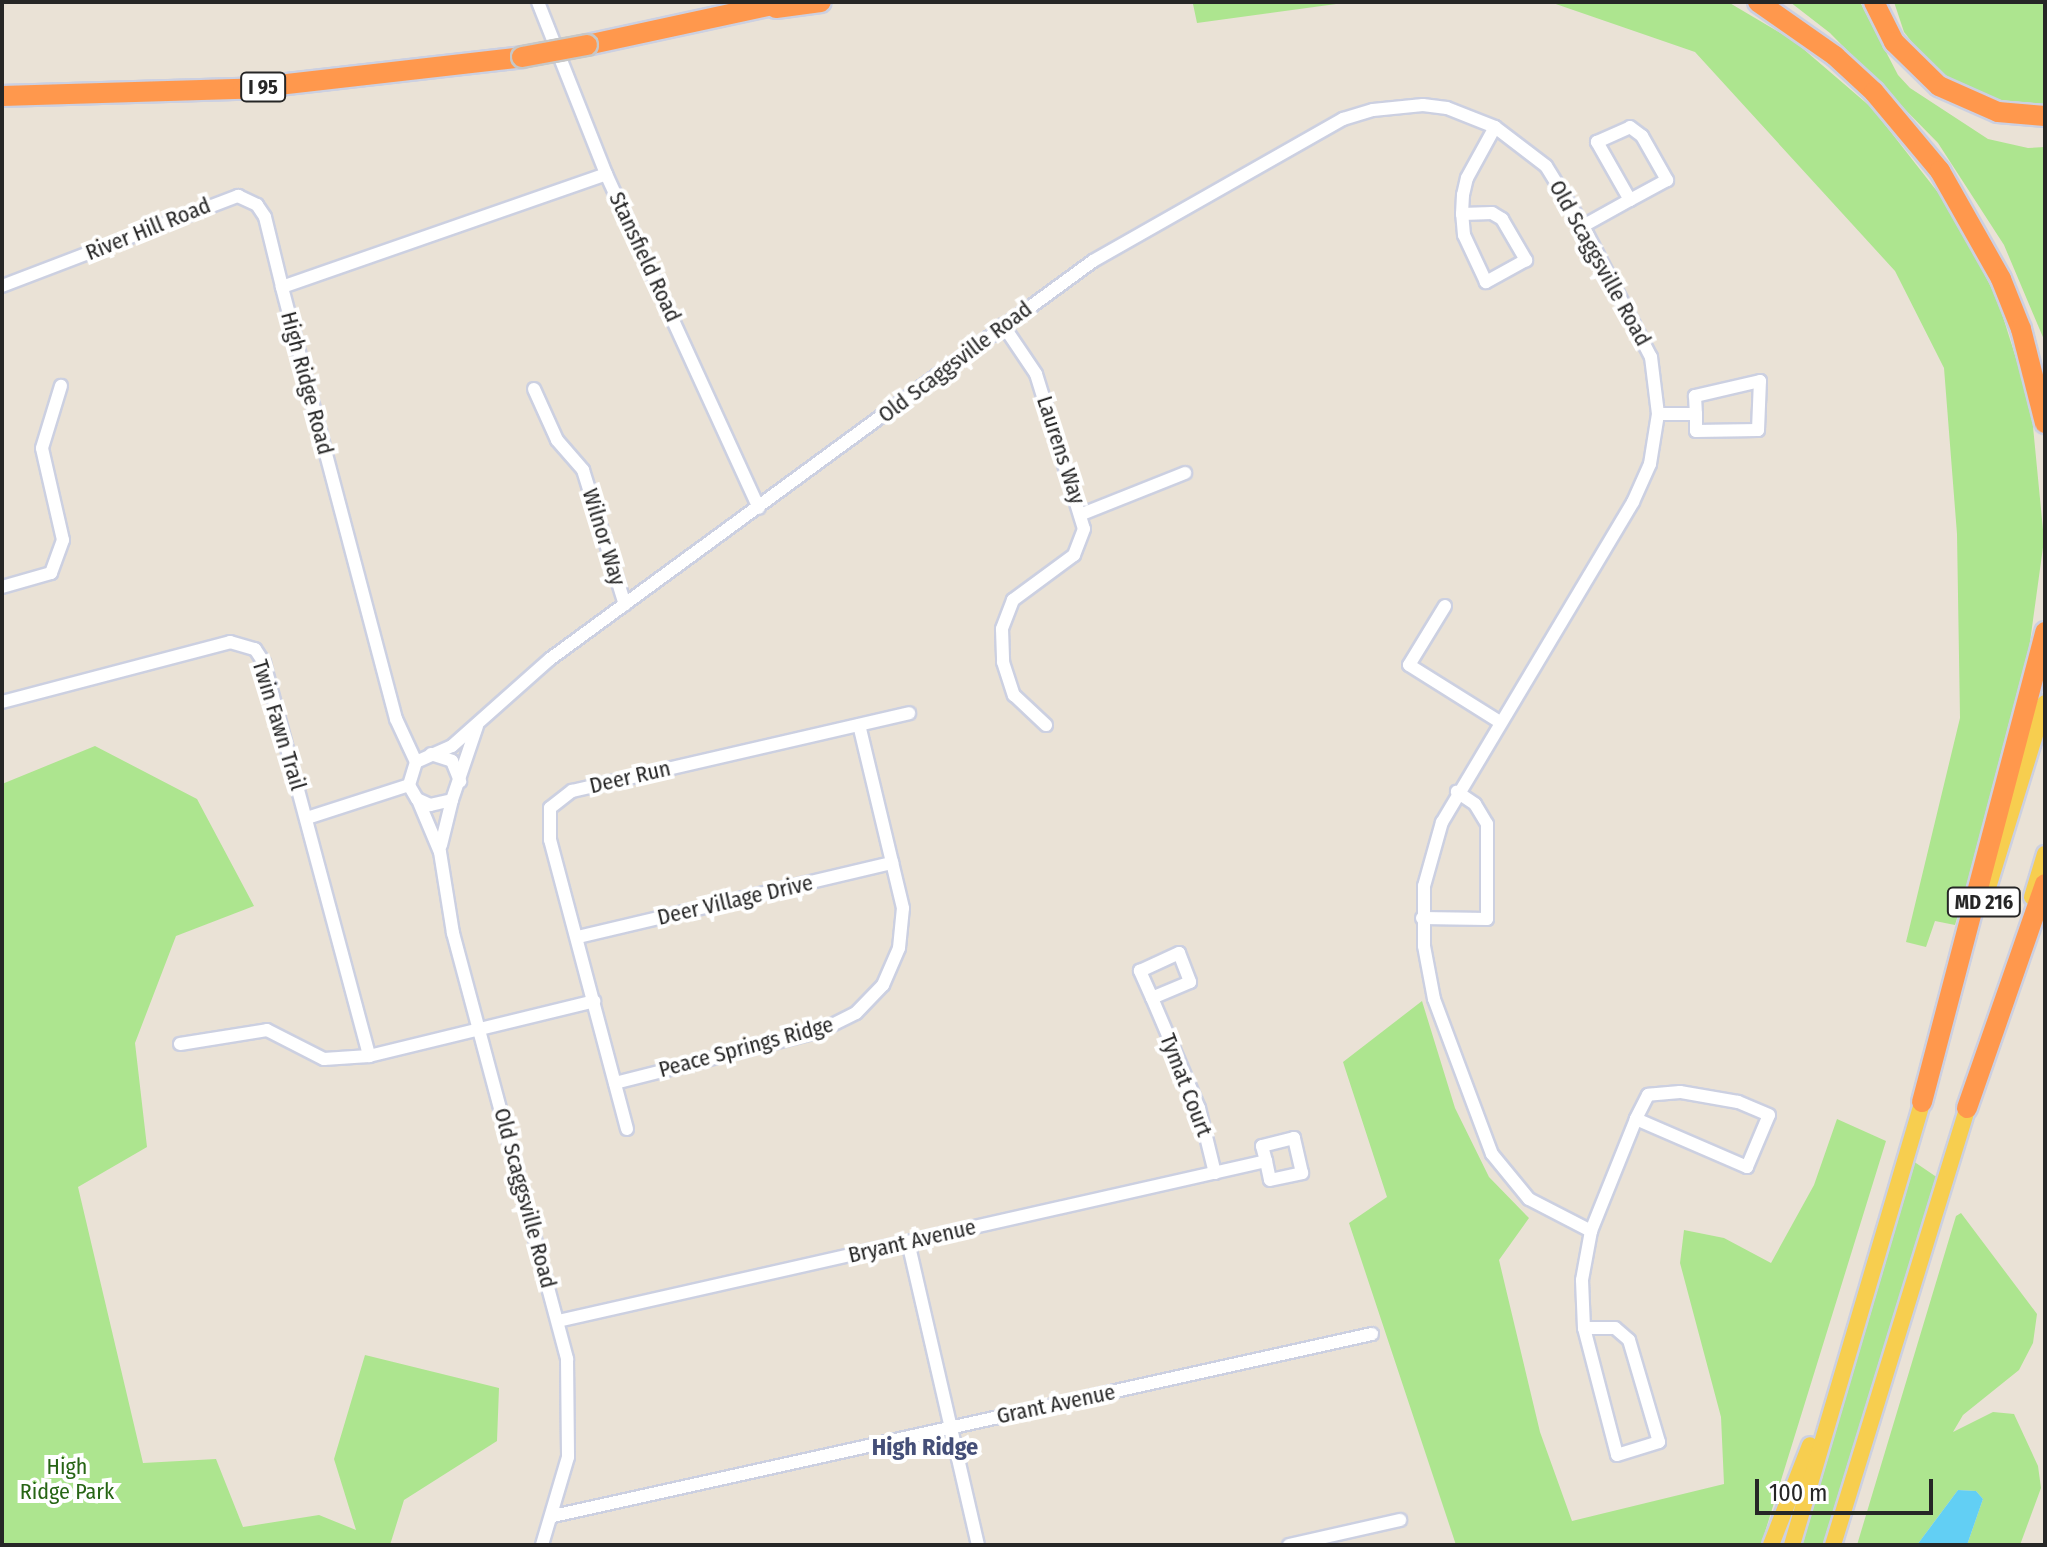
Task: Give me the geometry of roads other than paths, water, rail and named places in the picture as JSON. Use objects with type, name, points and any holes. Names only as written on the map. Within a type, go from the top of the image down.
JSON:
[{"type":"highway","name":"I 95","points":[[2,96],[243,89],[522,57],[786,2]]},
{"type":"highway","points":[[736,14],[821,2]]},
{"type":"highway","points":[[1758,2],[1864,83],[1940,171],[2006,292],[2021,329],[2045,423]]},
{"type":"highway","points":[[1874,2],[1894,42],[1939,86],[1998,112],[2045,116]]},
{"type":"highway","points":[[1922,1102],[2045,632]]},
{"type":"highway","points":[[1967,1108],[2045,884]]},
{"type":"main road","name":"MD 216","points":[[1792,1545],[1844,1357],[2045,703]]},
{"type":"main road","name":"MD 216","points":[[1833,1545],[2045,854]]},
{"type":"main road","points":[[1771,1545],[1844,1357]]},
{"type":"main road","points":[[1844,1545],[1887,1367]]},
{"type":"street","name":"Stansfield Road","points":[[538,2],[606,174],[759,508]]},
{"type":"street","name":"Old Scaggsville Road","points":[[431,754],[452,746],[537,669],[1093,261],[1343,119],[1373,110],[1423,105],[1447,108],[1495,127],[1546,166],[1583,226],[1651,357],[1658,414],[1650,464],[1633,502],[1457,792],[1431,854],[1422,918],[1434,999],[1492,1154],[1529,1199],[1591,1231]]},
{"type":"street","points":[[1462,214],[1492,213],[1502,219],[1526,260],[1486,282],[1471,253],[1462,214],[1467,178],[1495,127]]},
{"type":"street","points":[[1583,226],[1667,180],[1642,136],[1630,127],[1597,142],[1630,200]]},
{"type":"street","name":"High Ridge Road","points":[[416,762],[396,719],[282,287],[606,174]]},
{"type":"street","name":"River Hill Road","points":[[2,286],[238,196],[257,205],[265,217],[282,287]]},
{"type":"street","name":"Laurens Way","points":[[1003,325],[1036,374],[1082,514],[1084,529],[1074,555],[1022,591],[1002,629],[1003,662],[1014,695],[1046,725]]},
{"type":"street","points":[[1760,381],[1758,430],[1696,431],[1696,414],[1695,396],[1760,381]]},
{"type":"street","points":[[2,587],[51,573],[63,540],[42,448],[61,386]]},
{"type":"street","name":"Wilnor Way","points":[[534,389],[557,440],[583,470],[625,605]]},
{"type":"street","points":[[1658,414],[1696,414]]},
{"type":"street","points":[[1082,514],[1185,473]]},
{"type":"street","points":[[1445,606],[1409,665],[1500,722]]},
{"type":"street","name":"Twin Fawn Trail","points":[[2,702],[230,642],[248,644],[264,663],[369,1056]]},
{"type":"street","name":"Deer Run","points":[[627,1129],[549,831],[550,808],[559,798],[572,791],[909,713]]},
{"type":"street","name":"Peace Springs Ridge","points":[[615,1083],[820,1031],[856,1013],[883,985],[899,948],[903,908],[859,725]]},
{"type":"street","points":[[461,782],[452,761],[431,754],[416,762],[409,785],[418,800],[440,805],[452,800],[461,782],[477,726]]},
{"type":"street","points":[[307,818],[409,785]]},
{"type":"street","points":[[1422,918],[1487,919],[1487,824],[1475,804],[1457,792]]},
{"type":"street","name":"Old Scaggsville Road","points":[[418,800],[440,852],[453,933],[558,1321],[571,1411],[568,1457],[542,1545]]},
{"type":"street","name":"Old Scaggsville Road","points":[[440,852],[452,800]]},
{"type":"street","name":"Deer Village Drive","points":[[578,937],[892,863]]},
{"type":"street","name":"Tymat Court","points":[[1152,998],[1199,1108],[1215,1173]]},
{"type":"street","points":[[180,1044],[267,1030],[324,1059],[369,1056],[481,1032],[594,1001]]},
{"type":"street","points":[[1584,1328],[1615,1328],[1629,1340],[1659,1442],[1617,1455],[1584,1328],[1582,1280],[1591,1231],[1636,1119],[1648,1095],[1680,1092],[1738,1102],[1769,1115],[1747,1167],[1636,1119]]},
{"type":"street","name":"Bryant Avenue","points":[[558,1321],[1266,1161]]},
{"type":"street","points":[[908,1242],[978,1545]]},
{"type":"street","name":"Grant Avenue","points":[[553,1516],[1372,1334]]},
{"type":"street","points":[[1289,1545],[1400,1520]]},
{"type":"water","points":[[1958,1490],[1976,1491],[1983,1499],[1967,1545],[1917,1545]]},
{"type":"district","name":"High Ridge","points":[[925,1448]]},
{"type":"park label","name":"High Ridge Park","points":[[67,1478]]}]
